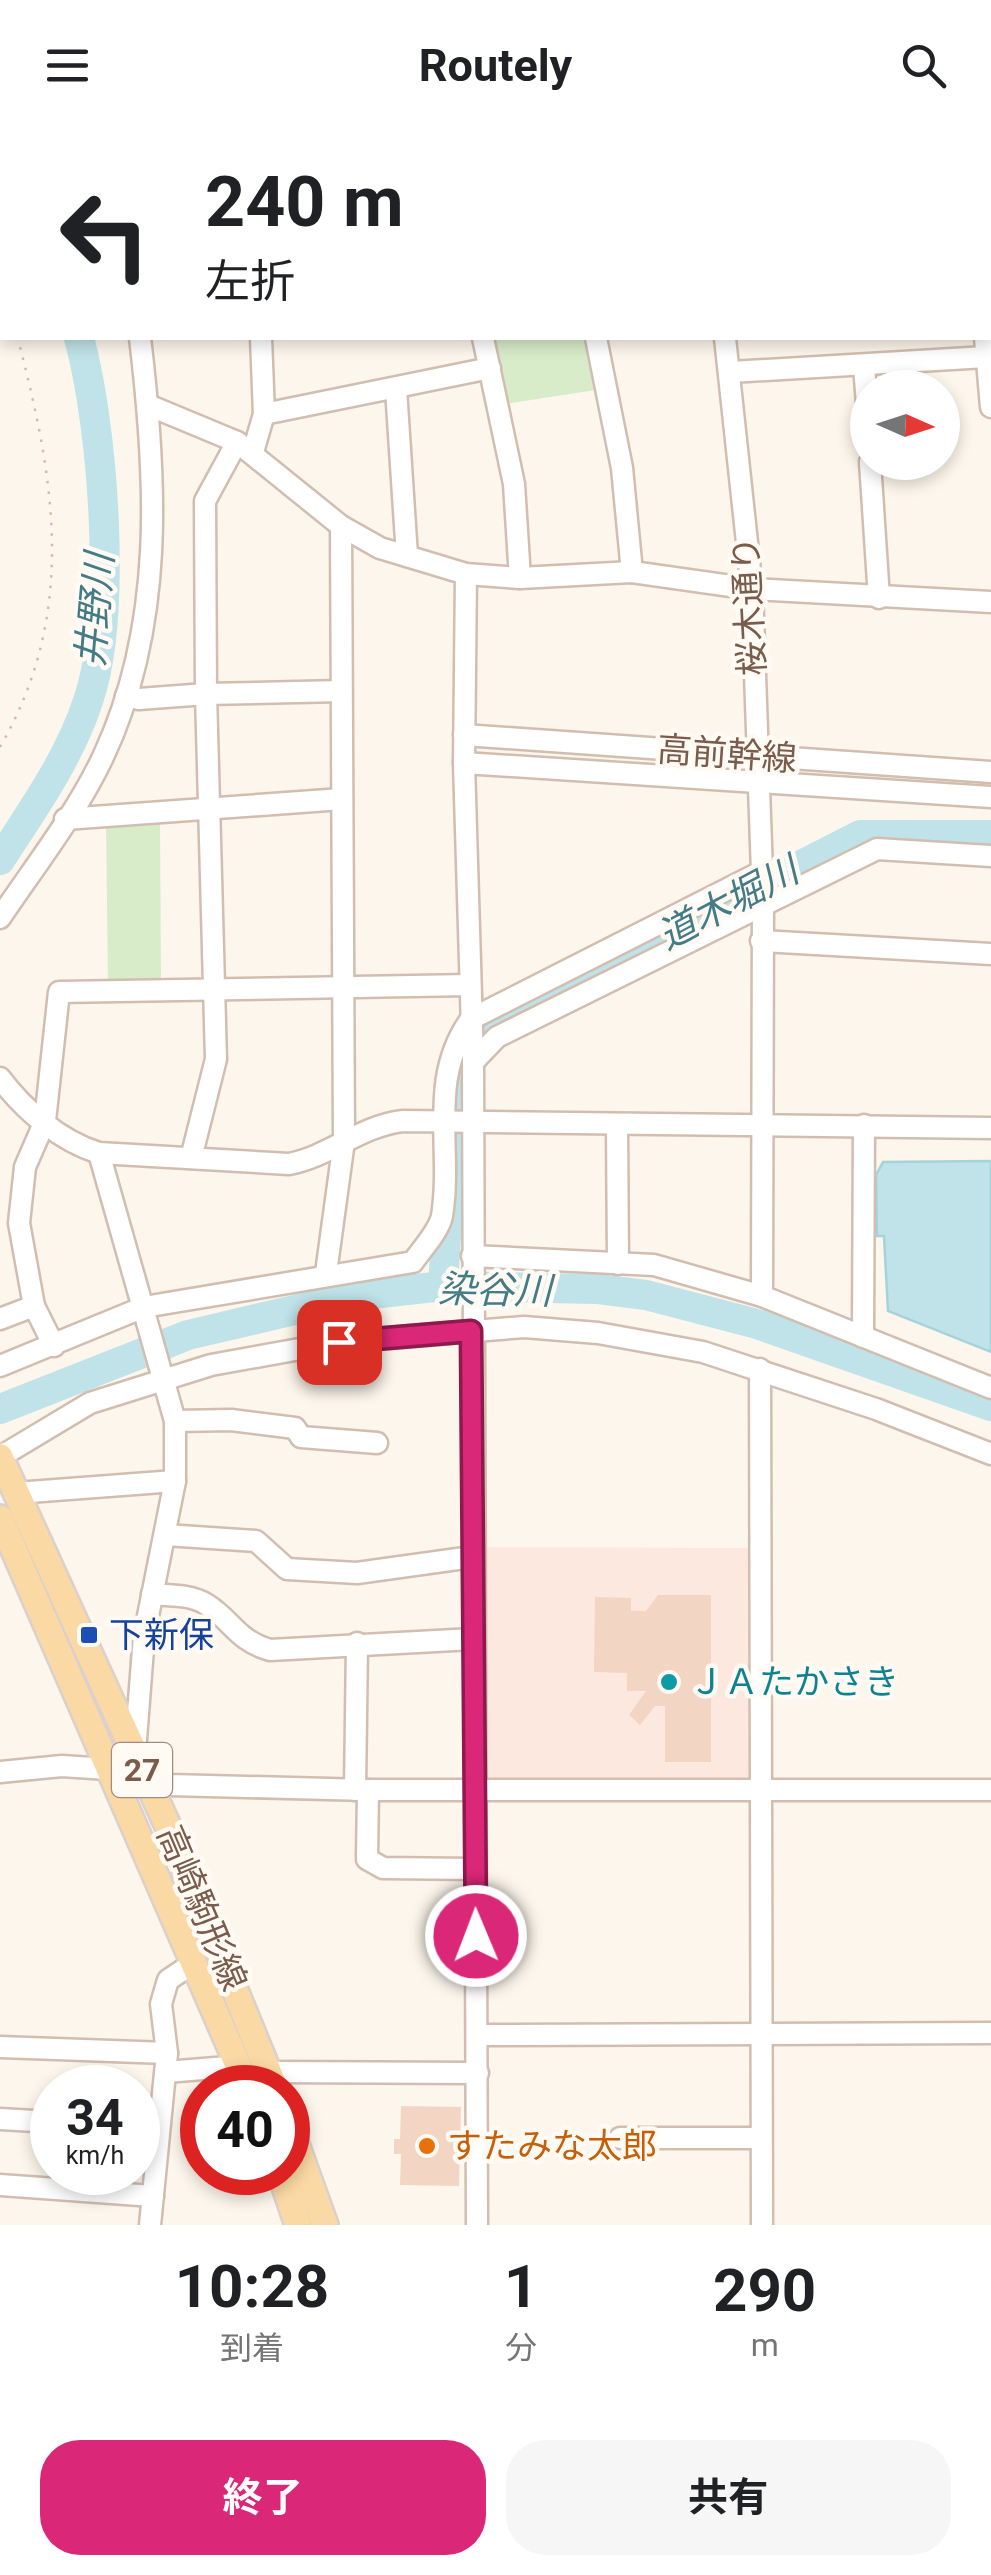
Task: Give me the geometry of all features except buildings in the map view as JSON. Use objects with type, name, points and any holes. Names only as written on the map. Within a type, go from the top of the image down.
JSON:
[{"type":"main road","name":"高崎駒形線","points":[[0,1457],[140,1766],[266,2065]]},
{"type":"main road","name":"高崎駒形線","points":[[0,1518],[239,2065]]},
{"type":"main road","points":[[310,2183],[325,2225]]},
{"type":"main road","points":[[288,2195],[298,2225]]},
{"type":"street","points":[[0,918],[102,760],[126,696],[153,575],[148,405],[140,340]]},
{"type":"street","points":[[191,1158],[216,1059],[204,501],[245,447],[264,414],[262,340]]},
{"type":"street","points":[[483,340],[514,484],[520,578]]},
{"type":"street","points":[[596,340],[622,468],[632,572]]},
{"type":"street","name":"桜木通り","points":[[725,340],[752,589],[762,904]]},
{"type":"street","points":[[731,372],[864,365],[986,348],[991,406]]},
{"type":"street","points":[[864,365],[864,370]]},
{"type":"street","points":[[264,414],[490,368]]},
{"type":"street","points":[[396,388],[407,556]]},
{"type":"street","points":[[148,405],[245,447],[341,526],[380,548],[466,574],[520,578],[632,572],[752,589],[991,602]]},
{"type":"street","points":[[871,480],[879,598]]},
{"type":"street","points":[[326,1273],[344,1141],[341,526]]},
{"type":"street","points":[[0,1366],[145,1311],[326,1273],[413,1262],[442,1220],[457,1122],[473,1062],[464,763],[466,574]]},
{"type":"street","points":[[126,696],[139,700],[206,694],[341,692]]},
{"type":"street","name":"高前幹線","points":[[464,735],[991,772]]},
{"type":"street","name":"高前幹線","points":[[464,763],[991,797]]},
{"type":"street","points":[[65,819],[342,800]]},
{"type":"street","points":[[473,1062],[497,1037],[877,849],[991,856]]},
{"type":"street","points":[[477,2225],[471,1260],[457,1122],[445,1076],[454,1042],[471,1019],[761,873]]},
{"type":"street","points":[[762,904],[762,1296]]},
{"type":"street","points":[[761,942],[991,954]]},
{"type":"street","points":[[54,1346],[34,1306],[10,1230],[25,1166],[45,1121],[59,992],[470,985]]},
{"type":"street","points":[[0,1078],[16,1099],[81,1148],[99,1153],[289,1164],[308,1160],[375,1124],[763,1123],[991,1128]]},
{"type":"street","points":[[863,1337],[864,1125]]},
{"type":"street","points":[[616,1126],[618,1264]]},
{"type":"street","points":[[99,1153],[174,1421],[175,1481],[144,1636],[140,1766]]},
{"type":"street","points":[[471,1260],[654,1265],[762,1296],[991,1388]]},
{"type":"street","points":[[0,1319],[34,1306]]},
{"type":"street","points":[[0,1457],[90,1404],[164,1378],[272,1352],[471,1326],[598,1333],[703,1352],[760,1369],[991,1454]]},
{"type":"street","points":[[760,1369],[762,2225]]},
{"type":"street","points":[[174,1421],[231,1420],[295,1428],[300,1437],[377,1443]]},
{"type":"street","points":[[16,1492],[175,1481]]},
{"type":"street","points":[[165,1536],[256,1541],[287,1569],[357,1574],[472,1557]]},
{"type":"street","points":[[152,1594],[190,1597],[209,1606],[248,1644],[270,1650],[473,1639]]},
{"type":"street","points":[[357,1643],[367,1859],[383,1868],[475,1869]]},
{"type":"street","points":[[0,1772],[62,1766],[140,1766],[170,1785],[361,1790],[991,1790]]},
{"type":"street","points":[[160,2128],[166,2063],[161,2004],[168,1980],[195,1962]]},
{"type":"street","points":[[478,2036],[991,2033]]},
{"type":"street","points":[[0,2046],[180,2066]]},
{"type":"street","points":[[310,2079],[478,2073]]},
{"type":"street","points":[[0,2119],[30,2121]]},
{"type":"street","points":[[620,2138],[761,2138]]},
{"type":"street","points":[[0,2184],[153,2196],[150,2225]]},
{"type":"path","points":[[0,747],[36,671],[53,575],[55,529],[20,347],[23,340]]},
{"type":"shaded area","points":[[483,1547],[749,1548],[753,1774],[748,1781],[488,1779],[484,1773]]},
{"type":"green space","points":[[490,340],[586,340],[596,390],[504,404]]},
{"type":"green space","points":[[106,822],[160,822],[161,983],[108,984]]},
{"type":"water","points":[[991,1161],[991,1352],[888,1311],[884,1236],[877,1236],[876,1175],[883,1162]]},
{"type":"waterway","name":"井野川","points":[[0,860],[71,743],[88,701],[97,664],[103,620],[104,520],[95,420],[79,340]]},
{"type":"waterway","name":"道木堀川","points":[[481,1033],[488,1025],[860,835],[991,835]]},
{"type":"waterway","name":"道木堀川","points":[[443,1286],[456,1077]]},
{"type":"waterway","name":"染谷川","points":[[0,1409],[188,1335],[354,1296],[443,1286],[598,1289],[646,1295],[757,1324],[991,1406]]},
{"type":"place","name":"下新保","points":[[89,1635]]},
{"type":"place","name":"ＪＡたかさき","points":[[669,1682]]},
{"type":"place","name":"すたみな太郎","points":[[427,2146]]},
{"type":"route","points":[[339,1342],[444,1330],[471,1331],[476,1936]]}]
